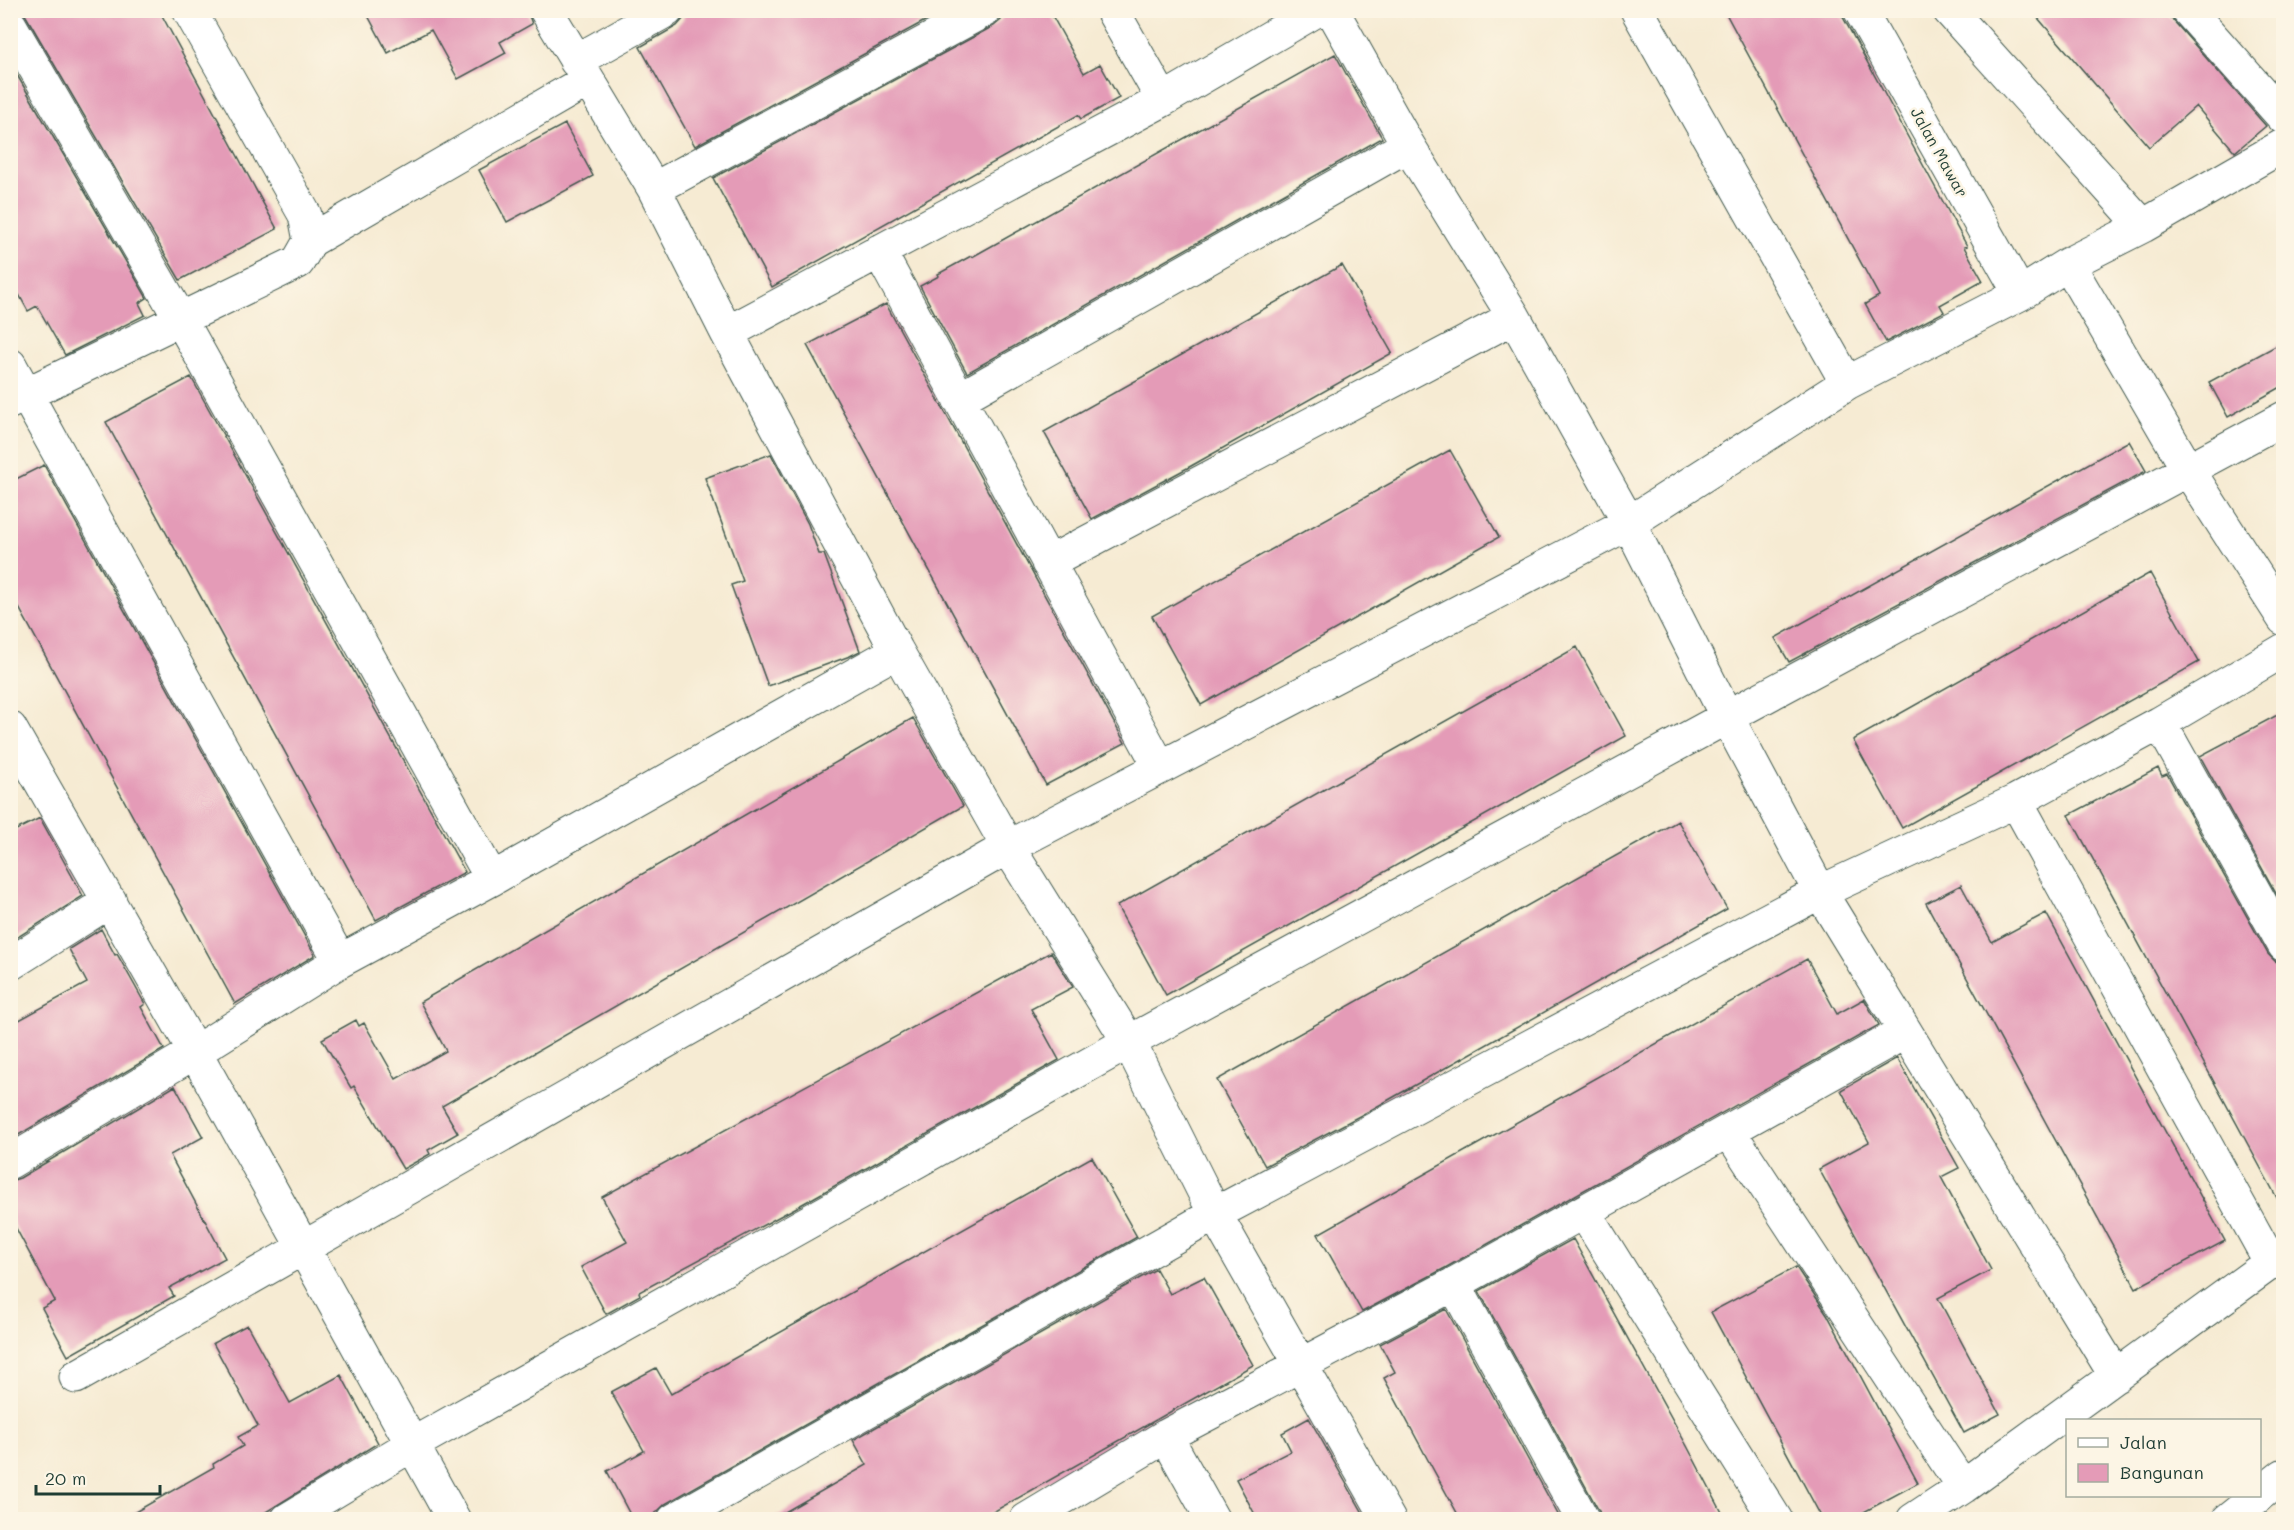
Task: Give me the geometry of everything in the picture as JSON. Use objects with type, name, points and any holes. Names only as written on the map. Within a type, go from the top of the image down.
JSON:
[{"type":"street","points":[[189,10],[305,215],[310,241]]},
{"type":"street","points":[[546,10],[654,189],[726,333],[897,651],[1008,847],[1129,1042],[1215,1214],[1389,1520]]},
{"type":"street","points":[[19,398],[298,262],[310,241],[582,71],[667,10]]},
{"type":"street","points":[[654,189],[984,10]]},
{"type":"street","points":[[1112,10],[1163,100]]},
{"type":"street","points":[[726,333],[1163,100],[1317,10]]},
{"type":"street","points":[[1332,10],[1408,145],[1514,317],[1629,523],[1727,717],[1820,892],[2116,1376]]},
{"type":"street","points":[[1637,10],[1846,383]]},
{"type":"street","name":"Jalan Mawar","points":[[1860,10],[2019,294]]},
{"type":"street","points":[[1950,10],[2143,226]]},
{"type":"street","points":[[2188,10],[2283,118]]},
{"type":"street","points":[[10,25],[180,320],[492,879]]},
{"type":"street","points":[[959,399],[1408,145]]},
{"type":"street","points":[[76,1377],[1008,847],[1629,523],[1846,383],[2019,294],[2068,264],[2143,226],[2283,145]]},
{"type":"street","points":[[879,251],[1160,767]]},
{"type":"street","points":[[2068,264],[2187,468],[2283,619]]},
{"type":"street","points":[[1048,563],[1514,317]]},
{"type":"street","points":[[10,365],[19,398],[340,961]]},
{"type":"street","points":[[287,1520],[413,1444],[1129,1042],[2283,418]]},
{"type":"street","points":[[674,1520],[1215,1214],[1820,892],[2016,801],[2160,723],[2283,650]]},
{"type":"street","points":[[10,1162],[195,1052],[340,961],[492,879],[897,651]]},
{"type":"street","points":[[2160,723],[2283,945]]},
{"type":"street","points":[[10,728],[21,767],[110,901],[454,1520]]},
{"type":"street","points":[[1913,1520],[1963,1487],[2277,1258],[2016,801]]},
{"type":"street","points":[[10,964],[110,901]]},
{"type":"street","points":[[1026,1520],[1166,1436],[1454,1284],[1905,1032]]},
{"type":"street","points":[[1729,1131],[1963,1487]]},
{"type":"street","points":[[1584,1212],[1776,1520]]},
{"type":"street","points":[[1454,1284],[1583,1520]]},
{"type":"street","points":[[1166,1436],[1213,1520]]},
{"type":"street","points":[[2261,1493],[2283,1475]]},
{"type":"street","points":[[2228,1520],[2257,1497]]},
{"type":"building","points":[[21,10],[159,10],[277,229],[180,280]]},
{"type":"building","points":[[365,10],[527,10],[532,24],[500,42],[506,53],[458,79],[431,30],[388,53]]},
{"type":"building","points":[[686,10],[945,10],[695,146],[640,47],[677,26]]},
{"type":"building","points":[[1004,10],[1049,10],[1084,73],[1100,64],[1119,98],[1081,119],[1078,115],[772,287],[713,178],[994,26],[1001,20]]},
{"type":"building","points":[[1724,10],[1839,10],[1967,246],[1964,247],[1983,281],[1940,305],[1944,312],[1886,342],[1865,304],[1879,296]]},
{"type":"building","points":[[2031,10],[2164,10],[2266,126],[2235,152],[2196,106],[2149,147]]},
{"type":"building","points":[[1335,54],[1382,138],[967,373],[920,286]]},
{"type":"building","points":[[10,63],[147,298],[139,303],[145,315],[65,355],[37,306],[28,311],[10,278]]},
{"type":"building","points":[[565,124],[593,176],[507,222],[479,170]]},
{"type":"building","points":[[1342,265],[1392,353],[1092,519],[1044,432]]},
{"type":"building","points":[[886,304],[1125,743],[1046,785],[807,345]]},
{"type":"building","points":[[2283,342],[2283,386],[2228,417],[2209,382]]},
{"type":"building","points":[[191,377],[465,872],[376,920],[106,422]]},
{"type":"building","points":[[2129,441],[2146,471],[1789,662],[1775,638]]},
{"type":"building","points":[[1450,450],[1499,537],[1201,705],[1152,616]]},
{"type":"building","points":[[771,454],[808,524],[819,554],[824,554],[860,651],[768,686],[731,585],[743,581],[705,478]]},
{"type":"building","points":[[44,465],[315,955],[235,1004],[10,591],[10,482]]},
{"type":"building","points":[[2150,573],[2199,662],[1902,828],[1853,740]]},
{"type":"building","points":[[1577,647],[1626,736],[1166,995],[1117,906]]},
{"type":"building","points":[[2283,712],[2283,906],[2200,756]]},
{"type":"building","points":[[913,718],[963,806],[442,1106],[458,1133],[428,1150],[430,1154],[403,1169],[354,1086],[351,1088],[322,1039],[356,1020],[359,1026],[364,1023],[396,1079],[446,1051],[420,1002]]},
{"type":"building","points":[[2158,768],[2162,776],[2167,774],[2268,954],[2275,961],[2283,964],[2283,1209],[2069,815]]},
{"type":"building","points":[[40,818],[83,896],[10,942],[10,833]]},
{"type":"building","points":[[1678,821],[1727,909],[1369,1111],[1265,1166],[1217,1080]]},
{"type":"building","points":[[1961,885],[1992,942],[2046,913],[2225,1241],[2136,1288],[1926,903]]},
{"type":"building","points":[[101,929],[145,1004],[141,1007],[164,1049],[10,1140],[10,1025],[87,983],[69,949]]},
{"type":"building","points":[[1051,952],[1073,987],[1031,1009],[1059,1060],[797,1207],[639,1292],[640,1295],[606,1314],[581,1267],[627,1242],[602,1197]]},
{"type":"building","points":[[1807,959],[1837,1014],[1864,999],[1879,1025],[1445,1268],[1362,1312],[1318,1234]]},
{"type":"building","points":[[1897,1058],[1959,1168],[1941,1177],[1991,1270],[1938,1298],[2000,1414],[1964,1433],[1819,1169],[1869,1142],[1841,1090]]},
{"type":"building","points":[[175,1086],[203,1137],[170,1155],[225,1258],[169,1288],[174,1296],[68,1356],[42,1308],[55,1301],[10,1217],[10,1181],[20,1178]]},
{"type":"building","points":[[1092,1157],[1137,1237],[665,1504],[645,1520],[633,1520],[607,1471],[644,1451],[611,1392],[656,1368],[671,1394]]},
{"type":"building","points":[[1573,1239],[1726,1520],[1602,1520],[1479,1291]]},
{"type":"building","points":[[1796,1267],[1827,1314],[1918,1483],[1849,1520],[1823,1520],[1711,1312]]},
{"type":"building","points":[[1156,1269],[1170,1294],[1204,1277],[1253,1365],[979,1520],[771,1520],[867,1465],[853,1440]]},
{"type":"building","points":[[1446,1309],[1561,1520],[1461,1520],[1428,1460],[1384,1378],[1395,1372],[1380,1344]]},
{"type":"building","points":[[247,1325],[290,1403],[341,1375],[378,1443],[253,1520],[121,1520],[214,1467],[213,1464],[243,1446],[238,1437],[258,1426],[213,1343]]},
{"type":"building","points":[[1309,1418],[1367,1520],[1258,1520],[1236,1479],[1291,1451],[1282,1433]]}]
